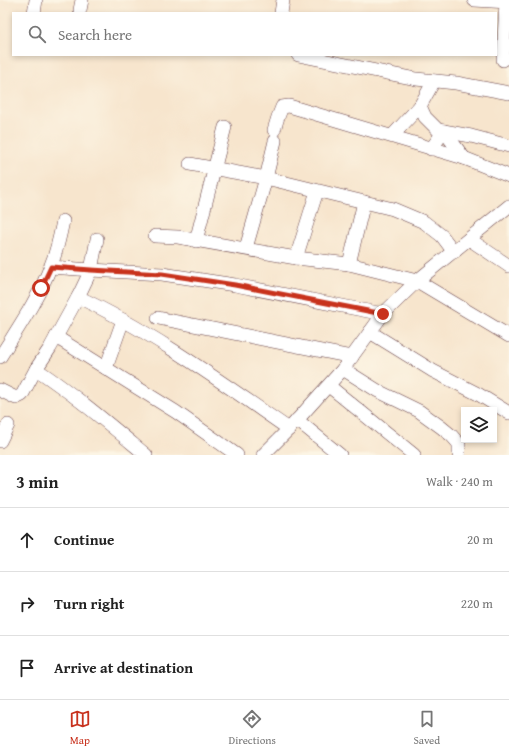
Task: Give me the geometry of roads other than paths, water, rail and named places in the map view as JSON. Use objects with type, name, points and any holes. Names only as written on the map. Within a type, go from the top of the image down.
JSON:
[{"type":"street","points":[[34,12],[36,0]]},
{"type":"street","points":[[281,12],[283,0]]},
{"type":"street","points":[[474,0],[508,2],[504,60]]},
{"type":"street","points":[[303,56],[416,79],[456,82],[509,93]]},
{"type":"street","points":[[392,136],[420,106],[434,81]]},
{"type":"street","points":[[246,248],[266,178],[278,117],[282,107],[285,105],[464,158],[509,176]]},
{"type":"street","points":[[420,106],[425,117],[438,130],[478,137],[509,146]]},
{"type":"street","points":[[196,241],[225,127]]},
{"type":"street","points":[[432,149],[444,131]]},
{"type":"street","points":[[444,131],[464,158]]},
{"type":"street","points":[[190,164],[214,167],[266,178],[393,209],[424,222],[442,236],[454,252]]},
{"type":"street","points":[[296,258],[317,191]]},
{"type":"street","points":[[349,264],[364,202]]},
{"type":"street","points":[[269,453],[343,369],[383,314],[417,281],[509,206]]},
{"type":"street","points":[[0,357],[26,315],[51,267],[59,242],[63,221]]},
{"type":"street","points":[[155,236],[178,237],[296,258],[349,264],[417,281],[509,336]]},
{"type":"street","points":[[0,390],[16,398],[22,395],[36,369],[50,348],[91,270],[97,239]]},
{"type":"street","points":[[469,239],[509,266]]},
{"type":"street","points":[[51,267],[152,272],[228,284],[383,314]]},
{"type":"street","points":[[78,297],[123,320],[340,455]]},
{"type":"street","points":[[158,318],[352,357]]},
{"type":"street","points":[[106,368],[123,320]]},
{"type":"street","points":[[370,332],[433,371],[478,394],[509,413]]},
{"type":"street","points":[[56,337],[176,412],[237,455]]},
{"type":"street","points":[[36,369],[79,399],[146,455]]},
{"type":"street","points":[[343,369],[378,391],[419,411],[452,436],[459,444],[459,455]]},
{"type":"street","points":[[328,386],[414,455]]},
{"type":"street","points":[[0,441],[8,425]]}]
